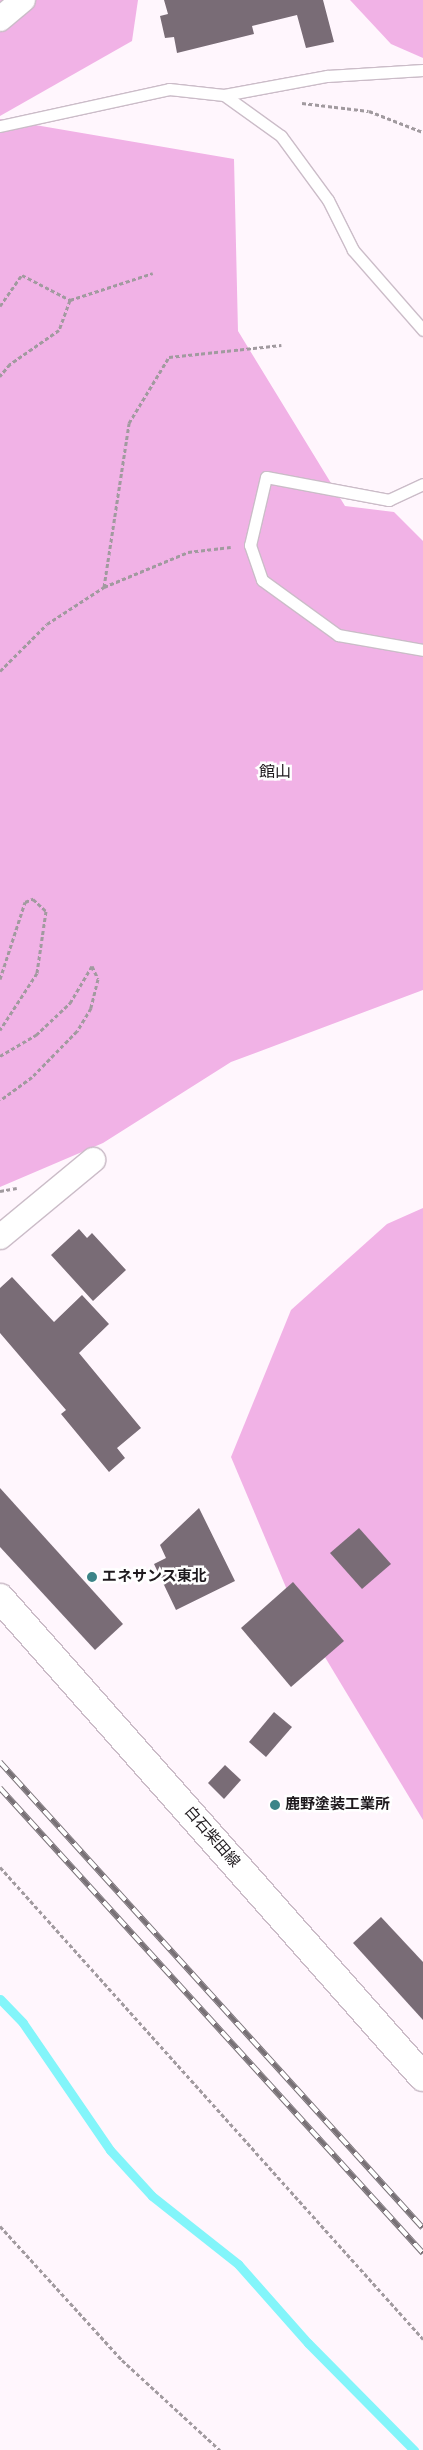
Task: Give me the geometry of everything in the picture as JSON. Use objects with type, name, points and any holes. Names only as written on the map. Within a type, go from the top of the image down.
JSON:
[{"type":"main road","name":"白石柴田線","points":[[0,1598],[423,2077]]},
{"type":"street","points":[[0,19],[23,0]]},
{"type":"street","points":[[0,1237],[93,1160]]},
{"type":"lane","points":[[0,126],[169,90],[224,95],[327,76],[423,70]]},
{"type":"lane","points":[[224,95],[281,136],[328,200],[353,250],[423,330]]},
{"type":"lane","points":[[423,484],[389,500],[266,476],[250,545],[262,580],[338,635],[423,650]]},
{"type":"path","points":[[264,89],[294,102],[369,111],[423,132]]},
{"type":"path","points":[[0,306],[22,275],[70,300],[153,273]]},
{"type":"path","points":[[0,376],[10,364],[60,330],[70,300]]},
{"type":"path","points":[[104,587],[129,423],[169,357],[281,345]]},
{"type":"path","points":[[0,671],[47,624],[104,587],[188,552],[250,545]]},
{"type":"path","points":[[0,979],[25,902],[33,899],[46,910],[37,973],[0,1030]]},
{"type":"path","points":[[0,1056],[36,1035],[70,1004],[92,966],[98,979],[93,1001],[76,1031],[32,1076],[0,1100]]},
{"type":"path","points":[[0,1868],[423,2339]]},
{"type":"path","points":[[0,2226],[122,2360],[220,2450]]},
{"type":"shaded area","points":[[0,0],[138,0],[132,41],[0,116]]},
{"type":"shaded area","points":[[350,0],[423,0],[423,58],[391,44]]},
{"type":"shaded area","points":[[0,119],[234,159],[238,331],[345,506],[394,512],[423,541],[423,990],[231,1062],[103,1143],[0,1187]]},
{"type":"shaded area","points":[[423,1208],[423,1820],[293,1604],[231,1457],[291,1310],[387,1224]]},
{"type":"building","points":[[164,0],[323,0],[334,42],[306,48],[297,15],[252,26],[254,34],[177,53],[174,37],[165,38],[160,16],[168,14]]},
{"type":"building","points":[[79,1229],[87,1238],[92,1233],[126,1270],[93,1301],[51,1255]]},
{"type":"building","points":[[12,1277],[54,1322],[82,1295],[109,1324],[79,1353],[141,1428],[117,1448],[125,1458],[109,1472],[61,1414],[66,1410],[0,1333],[0,1288]]},
{"type":"building","points":[[0,1488],[123,1624],[95,1650],[0,1547]]},
{"type":"building","points":[[199,1508],[235,1581],[176,1610],[154,1564],[166,1558],[160,1545]]},
{"type":"building","points":[[359,1528],[391,1564],[362,1589],[330,1553]]},
{"type":"building","points":[[293,1582],[344,1641],[291,1687],[241,1628]]},
{"type":"building","points":[[274,1712],[292,1727],[266,1757],[249,1742]]},
{"type":"building","points":[[225,1765],[241,1780],[224,1799],[208,1783]]},
{"type":"building","points":[[381,1917],[423,1962],[423,2020],[353,1943]]},
{"type":"waterway","points":[[0,1999],[23,2023],[110,2150],[152,2196],[238,2264],[308,2343],[414,2450]]},
{"type":"railway","points":[[0,1762],[423,2228]]},
{"type":"railway","points":[[0,1788],[423,2253]]},
{"type":"place","name":"エネサンス東北","points":[[92,1577]]},
{"type":"place","name":"鹿野塗装工業所","points":[[275,1805]]},
{"type":"district","name":"館山","points":[[275,772]]}]
